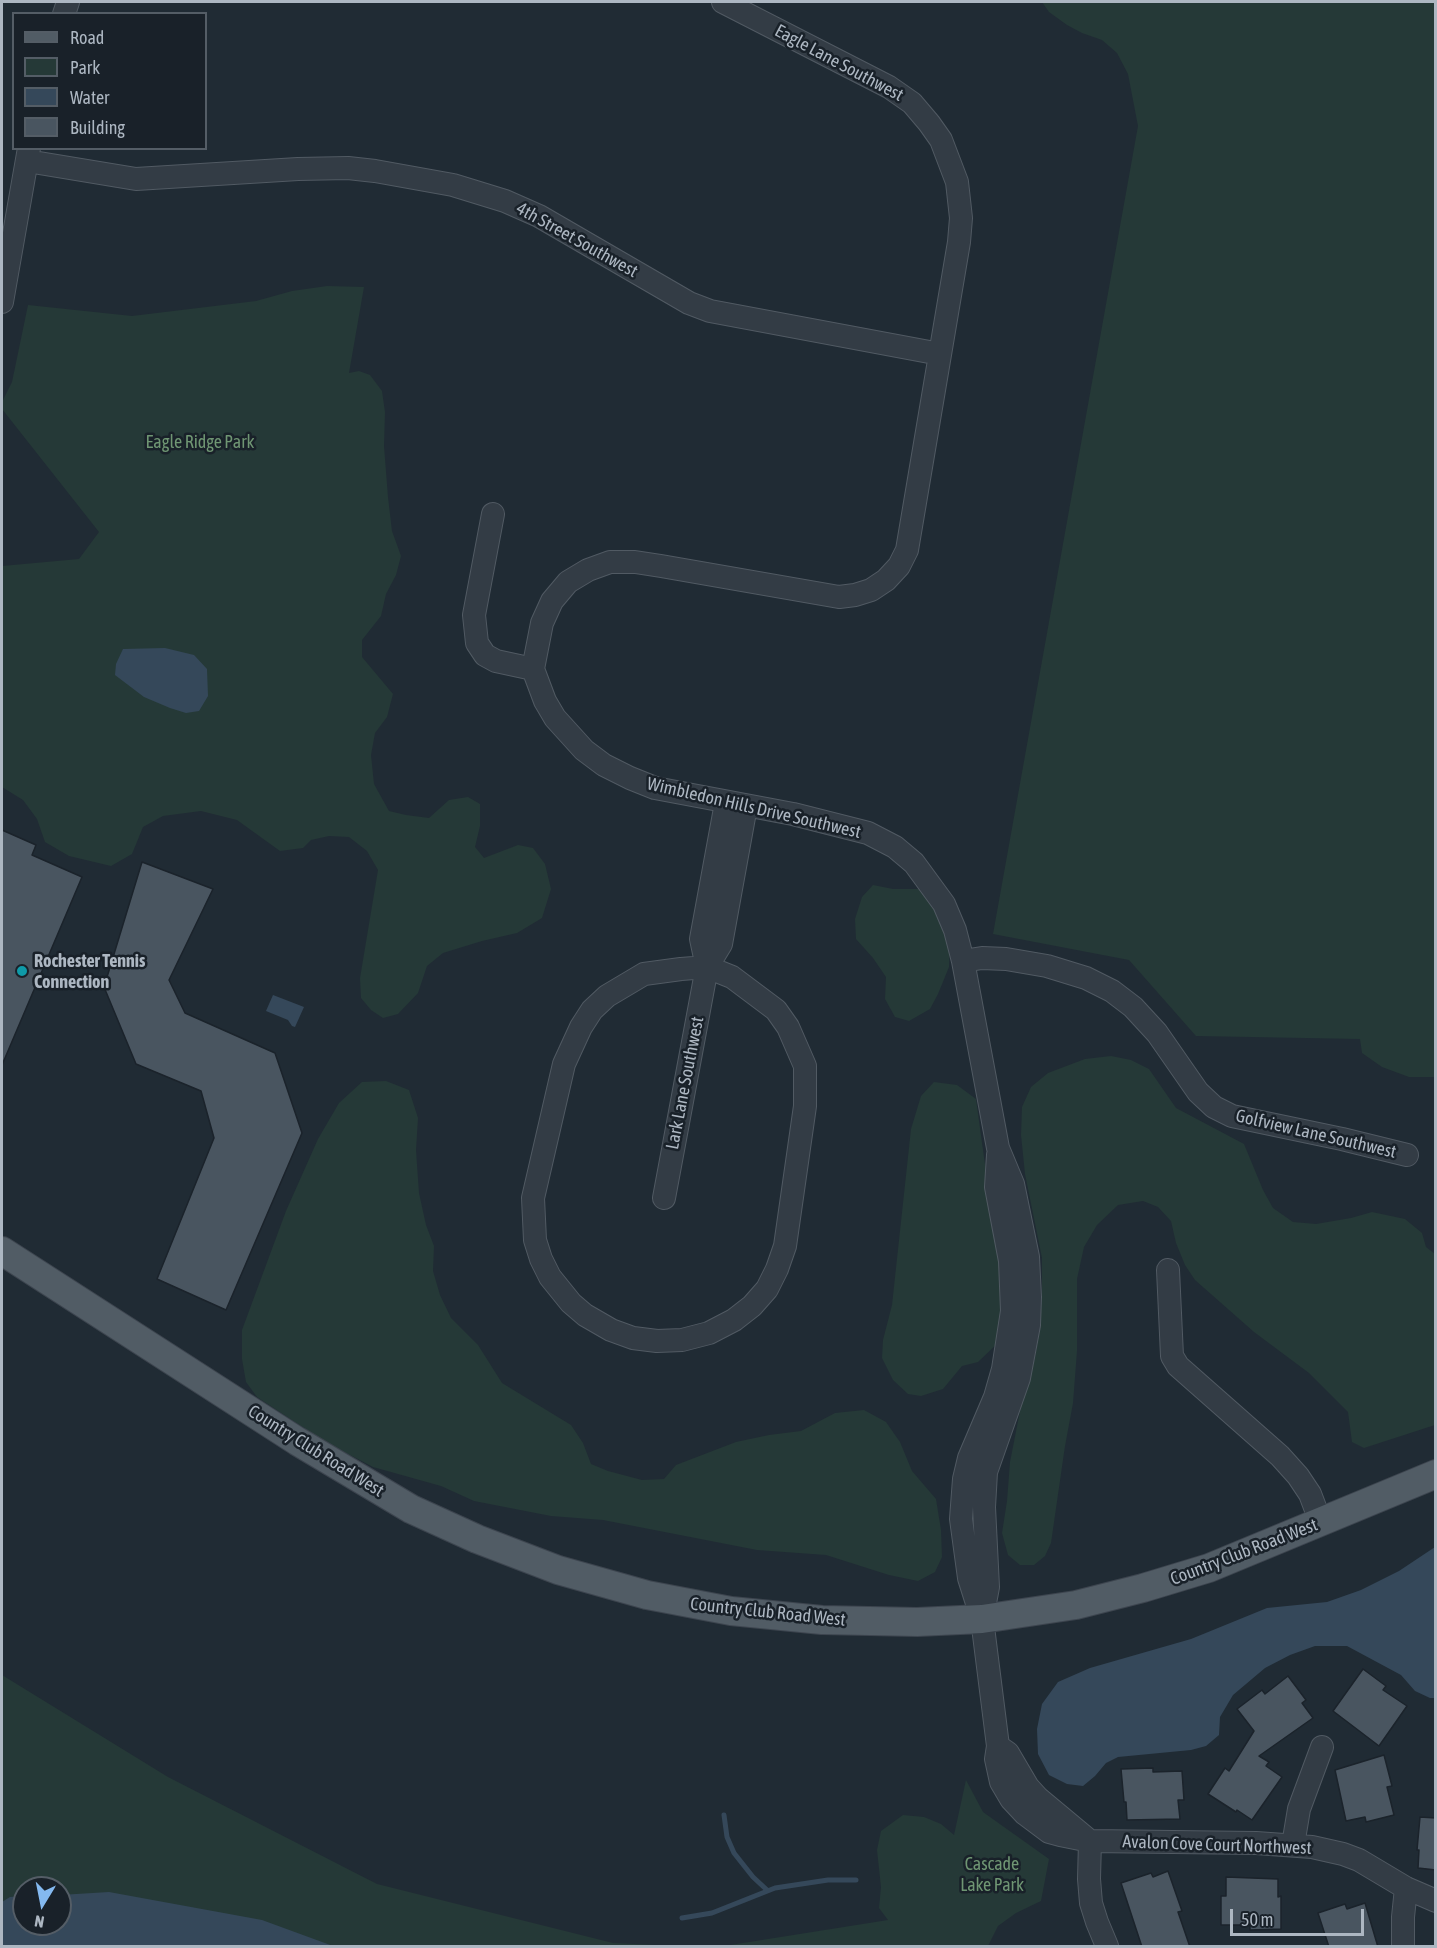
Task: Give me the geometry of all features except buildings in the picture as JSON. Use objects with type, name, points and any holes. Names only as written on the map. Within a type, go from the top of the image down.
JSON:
[{"type":"main road","name":"Country Club Road West","points":[[2,1251],[379,1491],[452,1528],[558,1570],[646,1595],[731,1611],[822,1620],[917,1622],[982,1619],[1076,1605],[1209,1568],[1436,1474]]},
{"type":"street","name":"Eagle Lane Southwest","points":[[723,2],[889,87],[912,103],[940,140],[957,182],[961,218],[940,354]]},
{"type":"street","name":"4th Street Southwest","points":[[28,155],[136,179],[330,168],[375,171],[453,185],[505,201],[539,216],[689,303],[710,311],[940,354]]},
{"type":"street","points":[[2,302],[28,155]]},
{"type":"street","points":[[493,514],[474,615],[477,643],[485,655],[496,661],[532,669],[542,623],[552,601],[568,582],[588,570],[610,562],[635,562],[838,597],[871,590],[886,580],[899,566],[907,550],[940,354]]},
{"type":"street","name":"Wimbledon Hills Drive Southwest","points":[[532,669],[544,701],[555,718],[584,750],[630,778],[655,788],[837,824],[868,833],[895,847],[914,863],[944,904],[956,930],[998,1148],[1013,1184],[1028,1257],[1029,1325],[1018,1378],[986,1472],[984,1507],[988,1587],[982,1619]]},
{"type":"street","name":"Lark Lane Southwest","points":[[664,1198],[707,967],[721,944],[736,804]]},
{"type":"street","name":"Golfview Lane Southwest","points":[[963,961],[982,958],[1006,959],[1047,966],[1086,978],[1112,991],[1133,1007],[1157,1033],[1198,1092],[1214,1107],[1232,1116],[1407,1155]]},
{"type":"street","points":[[707,967],[732,977],[776,1010],[788,1027],[805,1066],[805,1106],[785,1246],[767,1288],[752,1306],[734,1320],[709,1333],[682,1340],[657,1341],[633,1338],[611,1330],[585,1315],[571,1303],[550,1277],[535,1239],[533,1198],[564,1064],[580,1027],[592,1010],[607,996],[644,974],[707,967]]},
{"type":"street","points":[[1168,1270],[1172,1356],[1178,1366],[1280,1455],[1310,1494],[1321,1523]]},
{"type":"street","points":[[982,1619],[998,1746],[1008,1754],[1028,1787],[1038,1798],[1090,1841],[1091,1903],[1107,1947]]},
{"type":"street","points":[[1293,1845],[1299,1809],[1322,1747]]},
{"type":"street","name":"Avalon Cove Court Northwest","points":[[1090,1841],[1293,1845],[1329,1850],[1351,1857],[1406,1888],[1436,1901]]},
{"type":"street","points":[[1403,1947],[1403,1911],[1406,1888]]},
{"type":"green space","points":[[1042,2],[1435,2],[1435,1077],[1409,1077],[1382,1067],[1362,1053],[1360,1039],[1196,1036],[1129,960],[993,934],[1138,126],[1128,74],[1117,53],[1102,40],[1067,25],[1049,12]]},
{"type":"green space","name":"Eagle Ridge Park","points":[[327,286],[364,287],[349,373],[359,371],[370,375],[382,391],[385,412],[384,446],[388,497],[392,531],[401,556],[396,575],[386,594],[381,616],[362,640],[362,657],[393,694],[387,717],[375,733],[371,755],[374,784],[389,811],[406,815],[429,818],[449,800],[468,797],[480,804],[480,826],[475,847],[484,858],[518,845],[533,848],[545,864],[551,889],[542,918],[517,933],[443,953],[427,966],[418,993],[398,1014],[383,1018],[371,1010],[361,998],[360,978],[378,870],[367,851],[349,837],[329,836],[311,840],[303,848],[280,851],[237,820],[201,811],[163,816],[143,827],[132,854],[111,866],[69,856],[45,842],[37,819],[23,800],[2,787],[2,566],[79,559],[99,532],[2,409],[2,402],[12,382],[28,305],[132,316],[256,301],[292,291]]},
{"type":"green space","points":[[873,885],[893,889],[922,889],[937,904],[950,939],[949,967],[938,994],[930,1009],[909,1021],[895,1017],[885,999],[886,977],[856,939],[855,919],[862,897]]},
{"type":"green space","points":[[1111,1056],[1131,1060],[1149,1069],[1176,1108],[1244,1144],[1273,1208],[1293,1222],[1316,1224],[1372,1212],[1405,1219],[1422,1233],[1426,1247],[1435,1254],[1435,1425],[1364,1448],[1352,1442],[1348,1412],[1309,1373],[1254,1332],[1195,1280],[1185,1265],[1176,1243],[1171,1221],[1158,1207],[1143,1201],[1118,1205],[1097,1225],[1084,1247],[1077,1279],[1077,1351],[1073,1403],[1051,1543],[1045,1556],[1034,1565],[1020,1565],[1008,1555],[1002,1533],[1010,1462],[1040,1329],[1042,1291],[1042,1258],[1025,1174],[1021,1135],[1022,1107],[1031,1087],[1048,1073],[1085,1059]]},
{"type":"green space","points":[[386,1081],[409,1090],[418,1118],[416,1150],[419,1193],[426,1225],[434,1246],[433,1271],[440,1295],[451,1318],[478,1345],[502,1383],[571,1425],[583,1443],[591,1464],[642,1480],[664,1479],[676,1465],[736,1442],[801,1431],[835,1413],[864,1410],[886,1422],[900,1442],[912,1471],[936,1499],[942,1557],[935,1572],[918,1581],[889,1575],[826,1555],[757,1550],[603,1520],[551,1516],[474,1501],[441,1486],[373,1467],[325,1442],[257,1397],[246,1382],[242,1359],[242,1330],[286,1211],[318,1139],[339,1103],[362,1082]]},
{"type":"green space","points":[[934,1082],[957,1085],[976,1099],[991,1208],[1001,1252],[1004,1303],[999,1342],[978,1362],[962,1366],[943,1389],[921,1396],[908,1394],[893,1380],[882,1358],[883,1340],[892,1305],[911,1129],[921,1096]]},
{"type":"green space","points":[[2,1675],[168,1777],[377,1884],[613,1943],[678,1946],[2,1946]]},
{"type":"green space","name":"Cascade Lake Park","points":[[966,1780],[983,1812],[1049,1859],[1041,1901],[1016,1913],[998,1926],[988,1946],[724,1946],[888,1920],[879,1908],[881,1887],[877,1850],[881,1831],[903,1815],[924,1817],[941,1824],[954,1835]]},
{"type":"water","points":[[165,648],[194,655],[207,669],[208,696],[199,711],[186,713],[144,697],[115,675],[116,664],[123,649]]},
{"type":"water","points":[[273,995],[304,1007],[295,1027],[288,1020],[266,1011]]},
{"type":"water","points":[[1435,1547],[1435,1698],[1415,1691],[1401,1675],[1347,1646],[1315,1646],[1290,1655],[1265,1668],[1233,1695],[1220,1717],[1219,1735],[1206,1746],[1191,1750],[1118,1757],[1106,1763],[1083,1786],[1067,1784],[1049,1775],[1038,1754],[1037,1729],[1042,1704],[1058,1682],[1090,1668],[1191,1639],[1267,1608],[1327,1602],[1361,1590],[1399,1571]]},
{"type":"water","points":[[109,1892],[262,1920],[333,1946],[2,1946],[2,1902],[12,1897],[12,1936],[72,1936],[72,1894]]},
{"type":"waterway","points":[[724,1815],[727,1837],[734,1853],[767,1890]]},
{"type":"waterway","points":[[682,1918],[712,1913],[775,1888],[828,1880],[856,1880]]},
{"type":"place","name":"Rochester Tennis Connection","points":[[22,971]]}]
